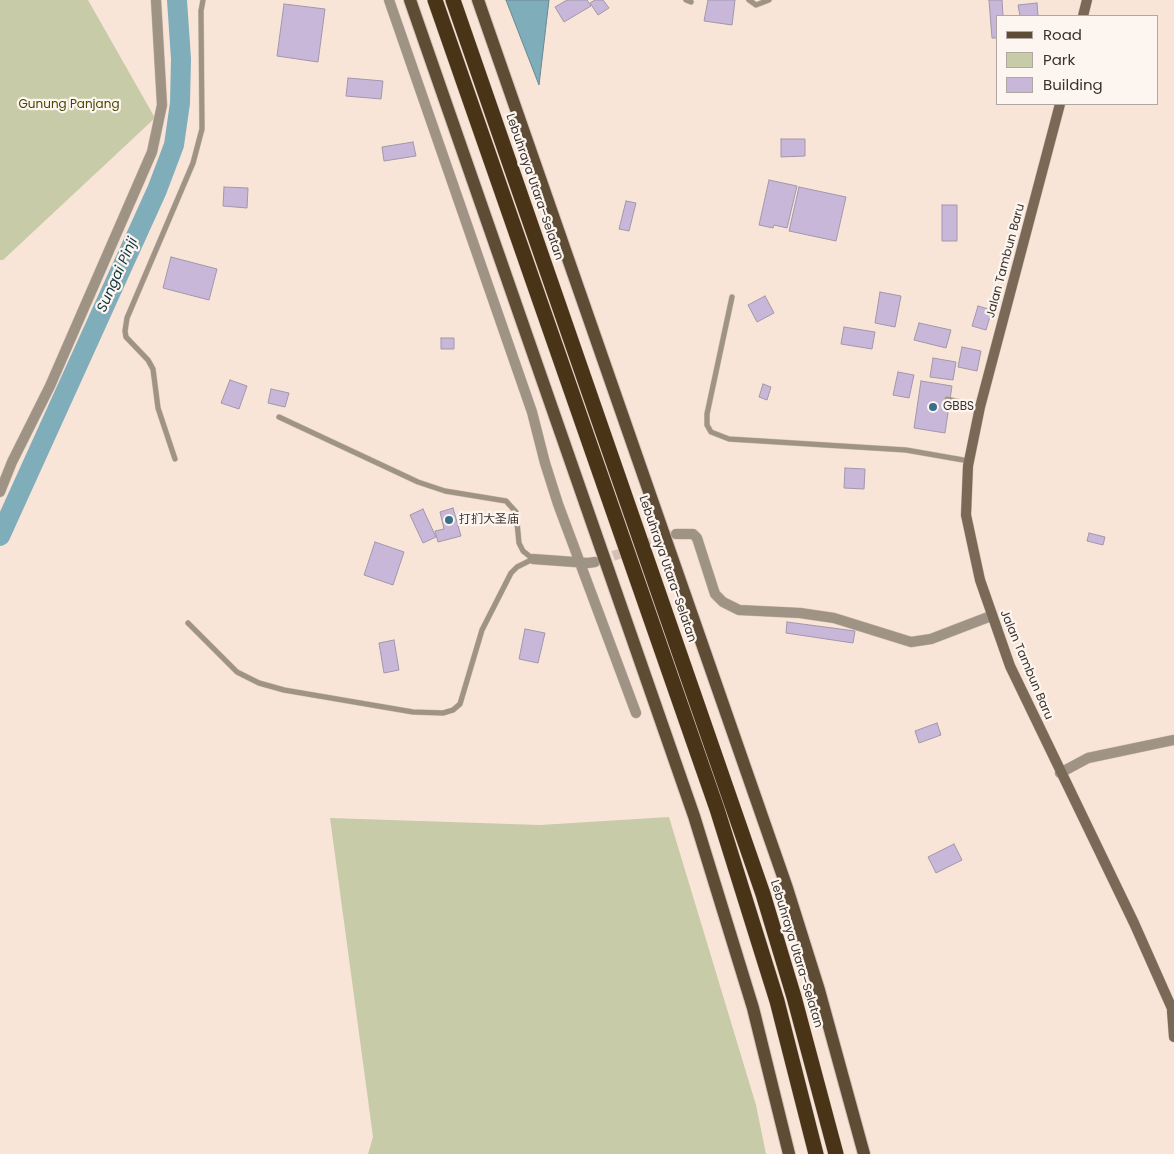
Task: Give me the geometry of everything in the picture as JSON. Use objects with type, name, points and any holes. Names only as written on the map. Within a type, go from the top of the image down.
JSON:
[{"type":"highway","points":[[436,0],[717,809],[775,992],[816,1154]]},
{"type":"highway","name":"Lebuhraya Utara–Selatan","points":[[453,0],[763,894],[794,997],[836,1154]]},
{"type":"main road","points":[[410,0],[697,825],[753,1008],[789,1154]]},
{"type":"main road","points":[[478,0],[787,888],[819,990],[864,1154]]},
{"type":"main road","points":[[1083,15],[1087,0]]},
{"type":"main road","name":"Jalan Tambun Baru","points":[[1060,105],[980,407],[969,462],[966,496],[969,536],[991,616],[1010,666],[1134,923],[1173,1012],[1174,1037]]},
{"type":"street","points":[[0,492],[12,462],[50,386],[152,152],[162,105],[156,0]]},
{"type":"street","points":[[389,0],[532,412],[545,463],[579,563],[636,713]]},
{"type":"street","points":[[676,534],[685,532],[697,538],[715,594],[722,602],[739,610],[800,613],[834,618],[911,642],[926,640],[991,616]]},
{"type":"street","points":[[532,559],[579,563],[595,562]]},
{"type":"street","points":[[1060,772],[1088,758],[1174,740]]},
{"type":"lane","points":[[175,458],[158,408],[153,369],[148,360],[126,338],[125,331],[128,318],[193,164],[202,129],[200,11],[203,0]]},
{"type":"lane","points":[[748,0],[756,5],[770,0]]},
{"type":"lane","points":[[732,297],[707,414],[707,425],[711,432],[729,439],[906,450],[969,462]]},
{"type":"lane","points":[[947,399],[980,407]]},
{"type":"lane","points":[[188,623],[237,672],[259,683],[284,690],[404,711],[429,714],[442,713],[453,710],[460,704],[482,630],[511,573],[517,567],[532,559],[523,551],[519,543],[516,512],[506,501],[445,491],[418,482],[279,417]]},
{"type":"green space","name":"Gunung Panjang","points":[[0,0],[88,0],[155,118],[3,260],[0,260]]},
{"type":"green space","points":[[669,817],[756,1105],[766,1154],[368,1154],[373,1137],[330,818],[540,825]]},
{"type":"water","points":[[506,0],[549,0],[539,85]]},
{"type":"building","points":[[567,0],[587,0],[591,6],[564,22],[555,7]]},
{"type":"building","points":[[595,0],[603,0],[609,8],[598,15],[590,3]]},
{"type":"building","points":[[708,0],[735,0],[732,25],[704,21]]},
{"type":"building","points":[[989,0],[1002,0],[1003,15],[996,15],[996,38],[992,38]]},
{"type":"building","points":[[1037,3],[1038,15],[1020,15],[1018,5]]},
{"type":"building","points":[[284,4],[325,9],[318,62],[277,56]]},
{"type":"building","points":[[348,78],[383,81],[381,99],[346,96]]},
{"type":"building","points":[[781,139],[805,139],[805,156],[781,157]]},
{"type":"building","points":[[413,142],[416,156],[384,161],[382,147]]},
{"type":"building","points":[[769,180],[797,186],[787,228],[774,225],[773,228],[759,225]]},
{"type":"building","points":[[224,187],[248,188],[247,208],[223,206]]},
{"type":"building","points":[[799,187],[846,197],[836,241],[789,231]]},
{"type":"building","points":[[626,201],[636,203],[629,231],[619,229]]},
{"type":"building","points":[[942,205],[957,205],[957,241],[942,241]]},
{"type":"building","points":[[171,257],[217,269],[209,300],[163,288]]},
{"type":"building","points":[[880,292],[901,296],[895,327],[875,323]]},
{"type":"building","points":[[765,296],[774,313],[757,322],[748,305]]},
{"type":"building","points":[[978,306],[992,310],[986,330],[972,326]]},
{"type":"building","points":[[919,323],[951,330],[946,348],[914,340]]},
{"type":"building","points":[[844,327],[875,332],[872,349],[841,344]]},
{"type":"building","points":[[441,338],[454,338],[454,349],[441,349]]},
{"type":"building","points":[[962,347],[981,351],[977,371],[958,367]]},
{"type":"building","points":[[933,358],[956,362],[953,380],[930,377]]},
{"type":"building","points":[[898,372],[914,375],[909,398],[893,395]]},
{"type":"building","points":[[230,380],[247,386],[239,409],[221,403]]},
{"type":"building","name":"GBBS","points":[[921,381],[952,386],[945,433],[914,428]]},
{"type":"building","points":[[763,384],[771,387],[767,400],[759,397]]},
{"type":"building","points":[[271,389],[289,393],[285,407],[268,403]]},
{"type":"building","points":[[845,468],[865,469],[864,489],[844,488]]},
{"type":"building","name":"打扪大圣庙","points":[[453,508],[461,536],[438,542],[435,531],[444,529],[440,512]]},
{"type":"building","points":[[423,509],[436,537],[423,543],[410,515]]},
{"type":"building","points":[[1089,533],[1105,537],[1103,545],[1087,541]]},
{"type":"building","points":[[375,542],[404,552],[393,585],[364,575]]},
{"type":"building","points":[[787,622],[855,631],[853,643],[786,633]]},
{"type":"building","points":[[525,629],[545,633],[538,663],[519,659]]},
{"type":"building","points":[[394,640],[399,670],[384,673],[379,643]]},
{"type":"building","points":[[937,723],[941,735],[919,743],[915,731]]},
{"type":"building","points":[[954,844],[962,860],[936,873],[928,857]]},
{"type":"waterway","name":"Sungai Pinji","points":[[0,536],[157,190],[174,145],[180,103],[181,59],[177,0]]},
{"type":"tunnel","points":[[599,561],[672,535]]},
{"type":"place","name":"GBBS","points":[[933,407]]},
{"type":"place","name":"打扪大圣庙","points":[[449,520]]}]
